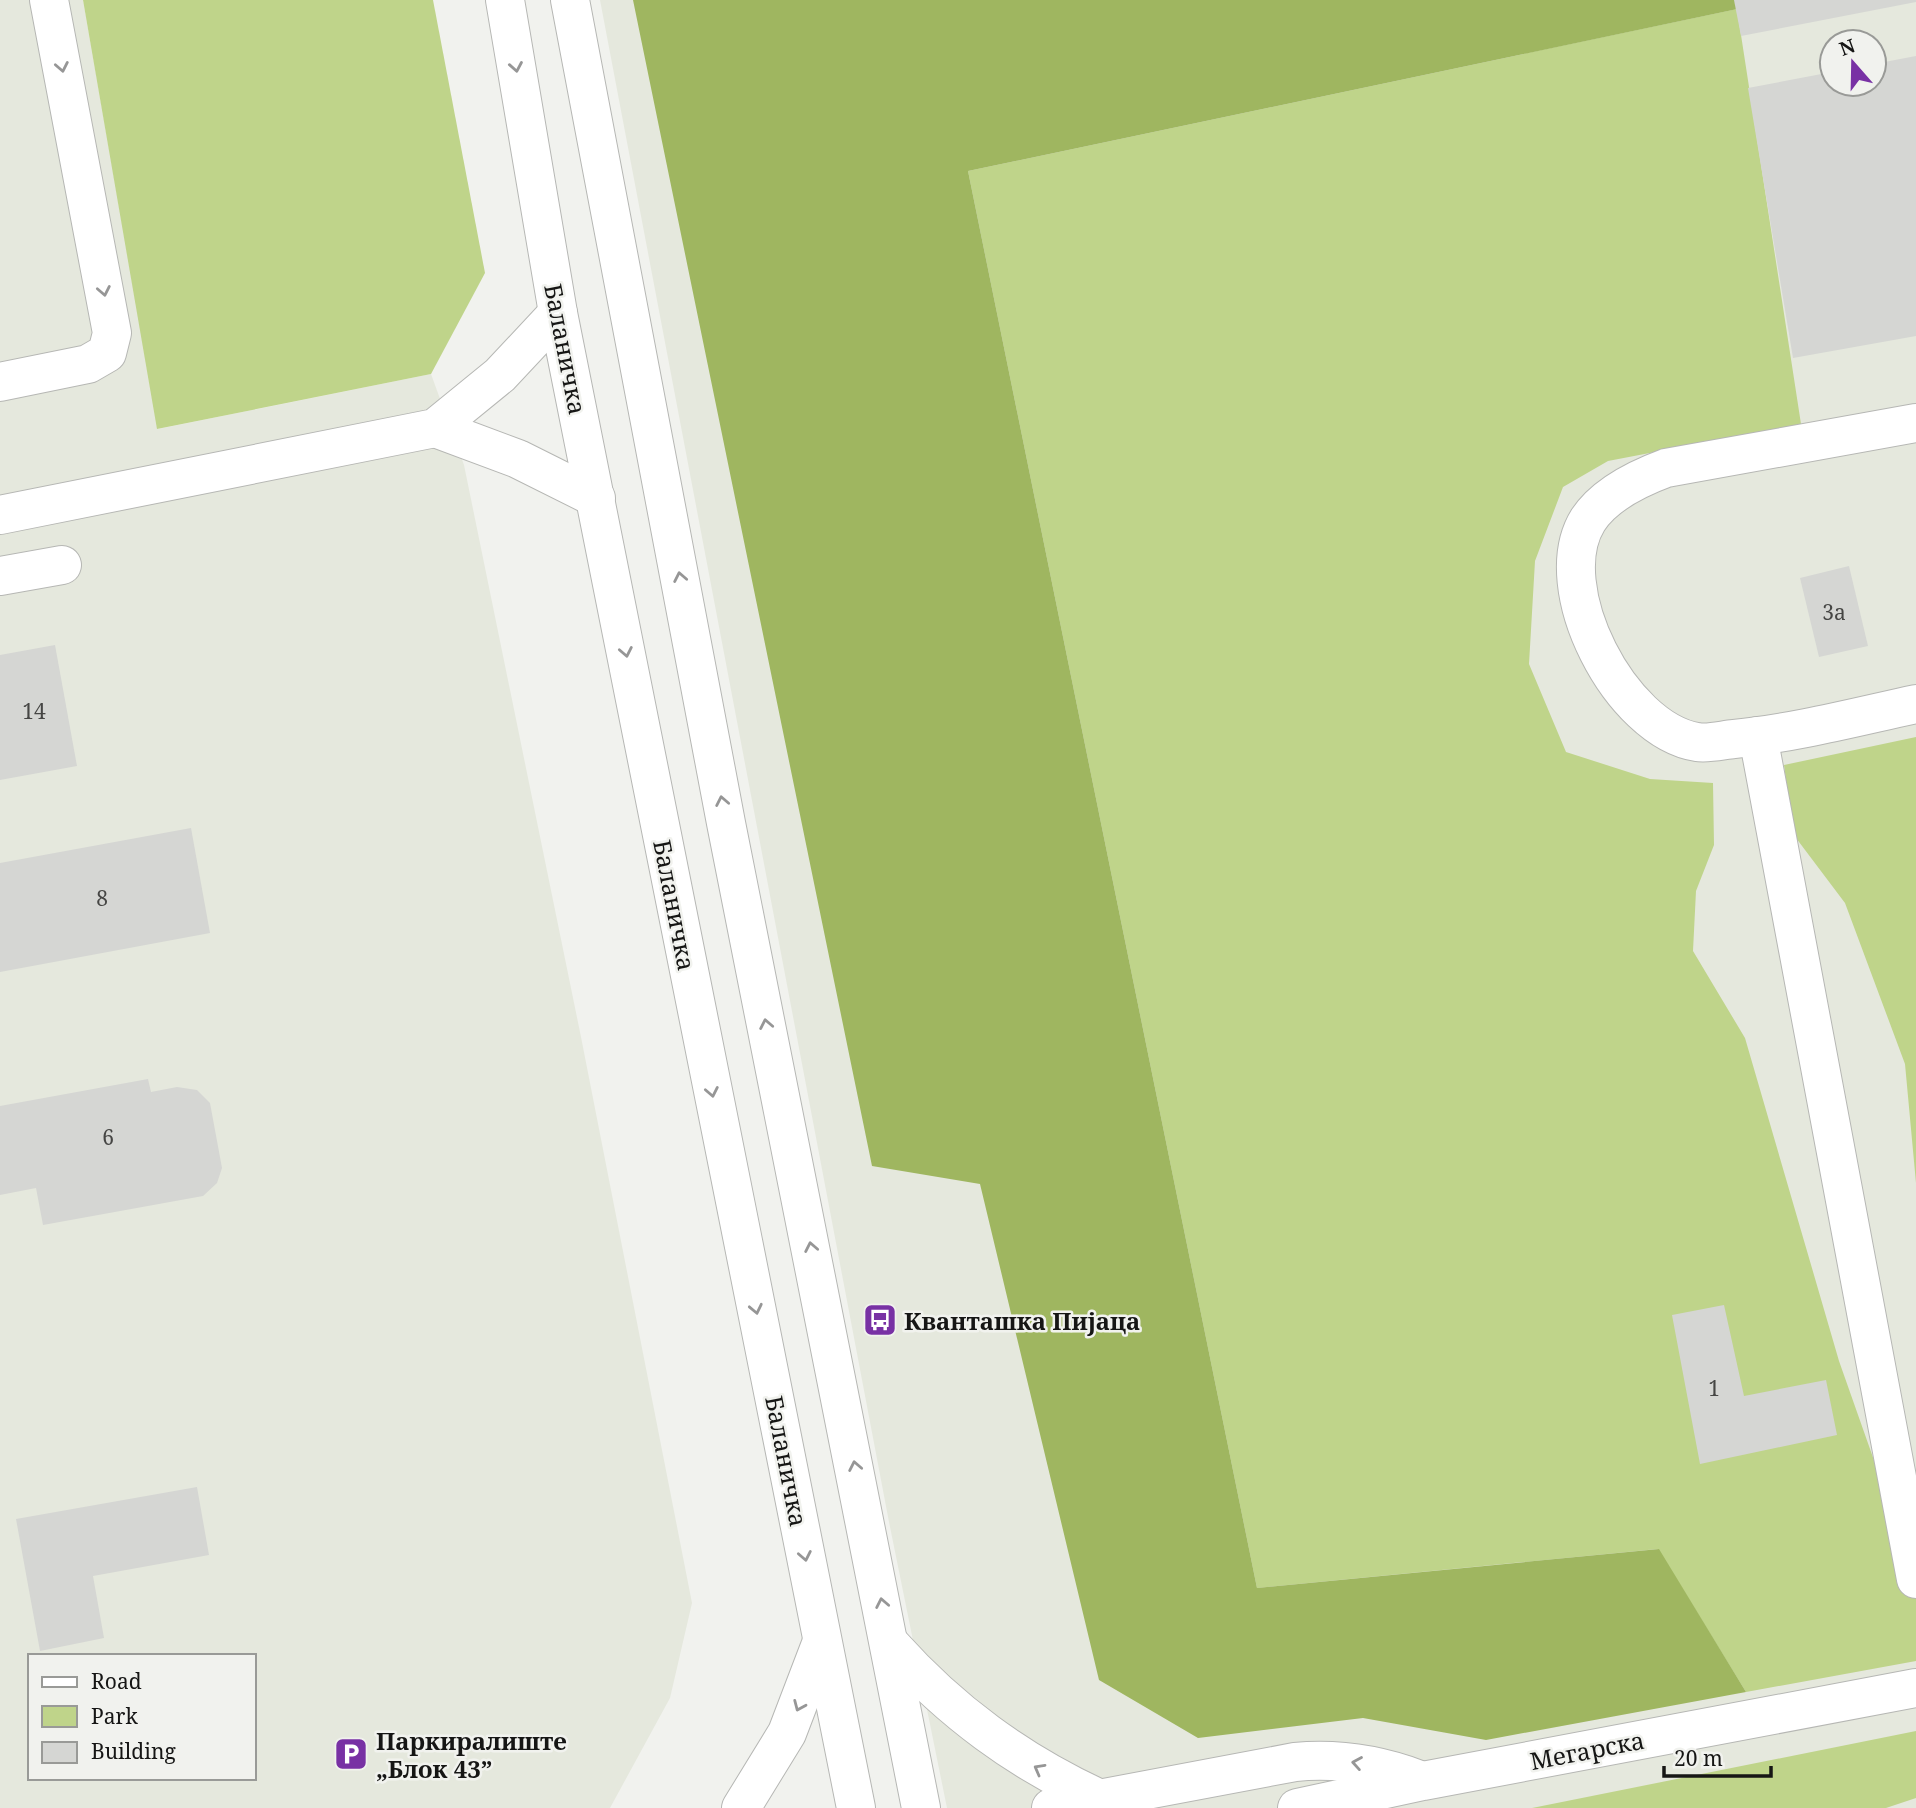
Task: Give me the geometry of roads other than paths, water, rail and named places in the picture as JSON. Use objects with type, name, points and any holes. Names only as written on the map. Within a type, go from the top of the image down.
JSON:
[{"type":"main road","points":[[0,382],[88,365],[107,353],[112,333],[49,0]]},
{"type":"main road","name":"Баланичка","points":[[505,0],[558,313],[856,1808]]},
{"type":"main road","points":[[570,0],[726,823],[891,1645],[921,1808]]},
{"type":"main road","points":[[0,515],[435,428],[500,375],[558,313]]},
{"type":"main road","points":[[1916,423],[1666,468],[1642,477],[1612,497],[1589,519],[1576,546],[1576,575],[1592,639],[1625,695],[1663,727],[1697,742],[1758,737],[1916,704]]},
{"type":"main road","points":[[435,428],[518,458],[596,498]]},
{"type":"main road","points":[[0,576],[62,565]]},
{"type":"main road","points":[[1758,737],[1916,1579]]},
{"type":"main road","points":[[741,1808],[787,1733],[822,1642]]},
{"type":"main road","points":[[891,1645],[970,1723],[1031,1765],[1100,1800]]},
{"type":"main road","name":"Мегарска","points":[[1297,1808],[1423,1781],[1916,1688]]},
{"type":"main road","points":[[1051,1808],[1295,1762],[1326,1759],[1390,1769],[1423,1781]]},
{"type":"place","name":"Кванташка Пијаца","points":[[880,1320]]},
{"type":"place","name":"Паркиралиште „Блок 43”","points":[[351,1754]]}]
